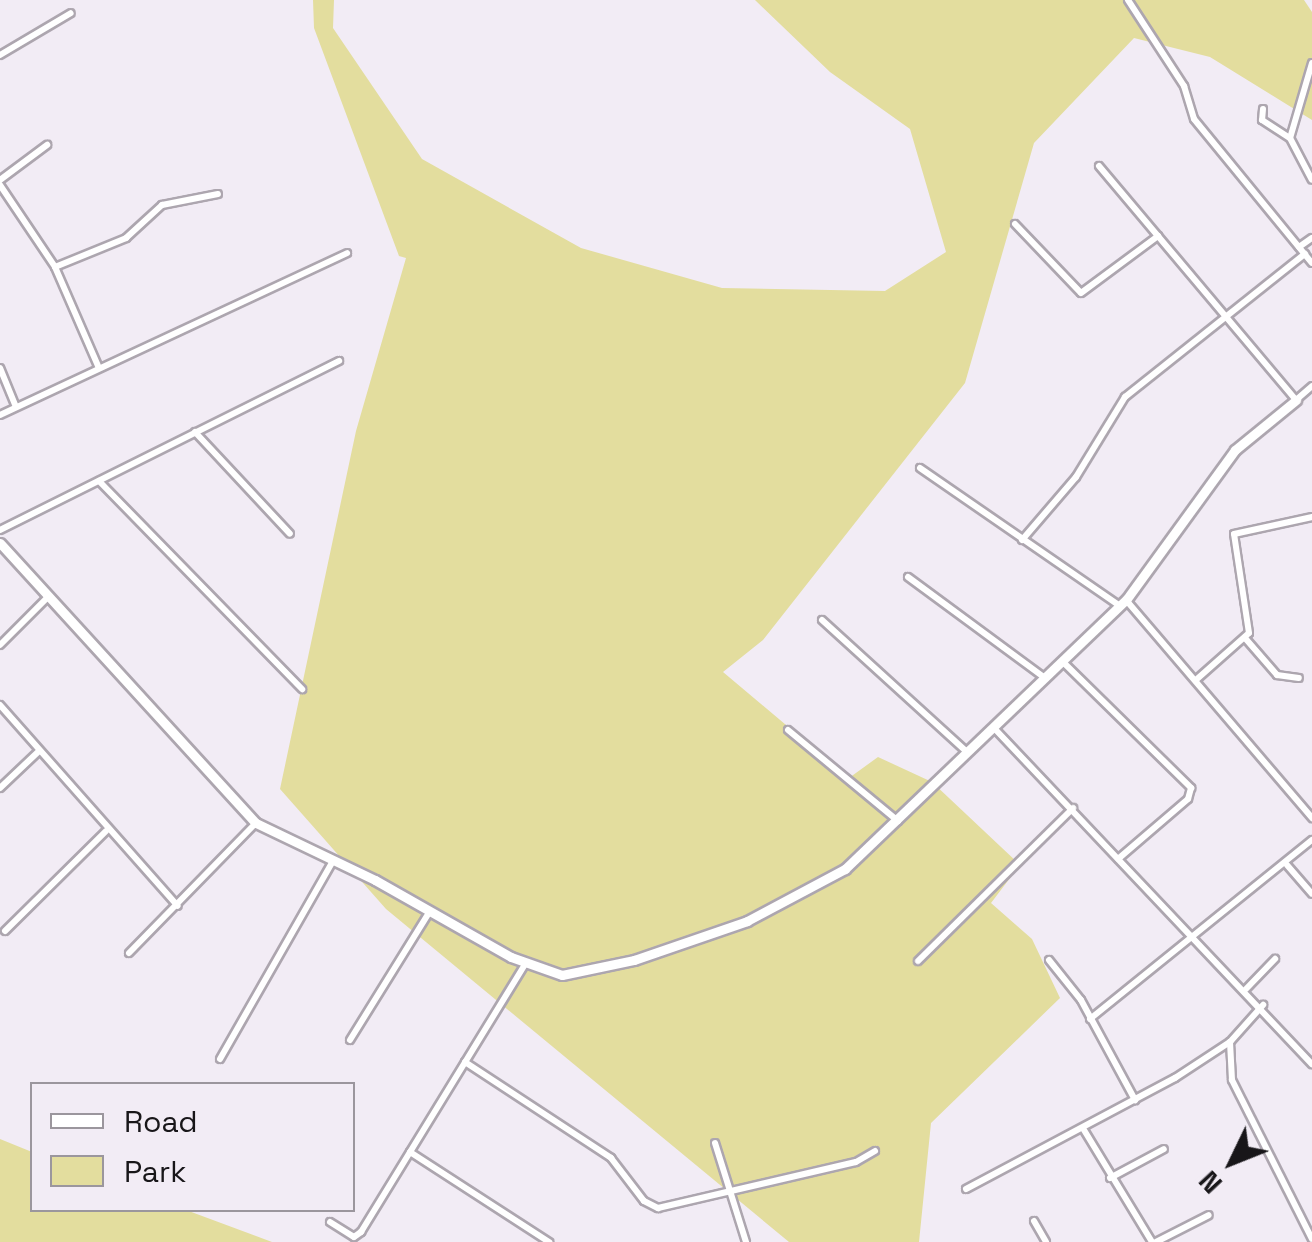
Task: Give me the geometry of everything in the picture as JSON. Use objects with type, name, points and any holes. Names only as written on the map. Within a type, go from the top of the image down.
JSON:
[{"type":"street","points":[[1128,0],[1184,86],[1194,118],[1312,263]]},
{"type":"street","points":[[0,56],[70,13]]},
{"type":"street","points":[[1290,138],[1312,62]]},
{"type":"street","points":[[1262,109],[1262,120],[1290,138],[1312,180]]},
{"type":"street","points":[[47,144],[0,182],[55,267],[98,366]]},
{"type":"street","points":[[1099,166],[1296,400]]},
{"type":"street","points":[[55,267],[126,238],[162,205],[218,194]]},
{"type":"street","points":[[1015,224],[1082,293],[1158,236]]},
{"type":"street","points":[[1299,247],[1312,238]]},
{"type":"street","points":[[0,414],[347,253]]},
{"type":"street","points":[[1022,540],[1076,477],[1124,397],[1305,254]]},
{"type":"street","points":[[0,530],[339,361]]},
{"type":"street","points":[[0,368],[16,407]]},
{"type":"street","points":[[0,544],[256,823],[431,910],[525,964],[562,975],[594,970],[747,922],[845,870],[1123,603],[1235,450],[1312,386]]},
{"type":"street","points":[[196,432],[290,534]]},
{"type":"street","points":[[920,468],[1022,540],[1123,603],[1197,679],[1312,818]]},
{"type":"street","points":[[100,480],[302,690]]},
{"type":"street","points":[[1197,679],[1245,638],[1250,627],[1234,534],[1312,517]]},
{"type":"street","points":[[908,577],[1046,678]]},
{"type":"street","points":[[0,646],[48,596]]},
{"type":"street","points":[[822,620],[968,753]]},
{"type":"street","points":[[1245,638],[1277,675],[1299,678]]},
{"type":"street","points":[[1063,662],[1191,788],[1188,799],[1118,859]]},
{"type":"street","points":[[0,705],[106,831],[178,906]]},
{"type":"street","points":[[994,728],[1263,1005],[1312,1064]]},
{"type":"street","points":[[788,730],[899,822]]},
{"type":"street","points":[[0,788],[38,752]]},
{"type":"street","points":[[918,960],[1073,808]]},
{"type":"street","points":[[129,953],[256,823]]},
{"type":"street","points":[[5,931],[106,831]]},
{"type":"street","points":[[1090,1019],[1191,934],[1287,865],[1312,840]]},
{"type":"street","points":[[220,1058],[333,860]]},
{"type":"street","points":[[1287,865],[1312,894]]},
{"type":"street","points":[[350,1040],[431,910]]},
{"type":"street","points":[[1049,960],[1090,1019],[1135,1100]]},
{"type":"street","points":[[1246,989],[1275,960]]},
{"type":"street","points":[[330,1222],[358,1236],[525,964]]},
{"type":"street","points":[[966,1189],[1084,1130],[1230,1042],[1263,1005]]},
{"type":"street","points":[[1230,1042],[1232,1080],[1312,1239]]},
{"type":"street","points":[[465,1062],[611,1158],[651,1205],[734,1193],[856,1162],[875,1151]]},
{"type":"street","points":[[1084,1130],[1110,1178],[1154,1242],[1208,1214]]},
{"type":"street","points":[[716,1143],[746,1242]]},
{"type":"street","points":[[1110,1178],[1164,1149]]},
{"type":"street","points":[[410,1152],[549,1242]]},
{"type":"street","points":[[1034,1221],[1046,1242]]},
{"type":"green space","points":[[313,0],[334,0],[333,28],[422,159],[581,248],[722,288],[885,291],[946,252],[910,129],[830,72],[755,0],[1304,0],[1312,12],[1312,120],[1210,57],[1134,38],[1034,143],[965,383],[763,640],[723,672],[849,778],[878,757],[932,782],[1020,865],[991,903],[1032,939],[1060,998],[931,1123],[919,1242],[789,1242],[386,909],[280,789],[356,431],[406,258],[399,256],[314,28]]},
{"type":"green space","points":[[0,1139],[30,1151],[30,1212],[191,1212],[272,1242],[0,1242]]}]
